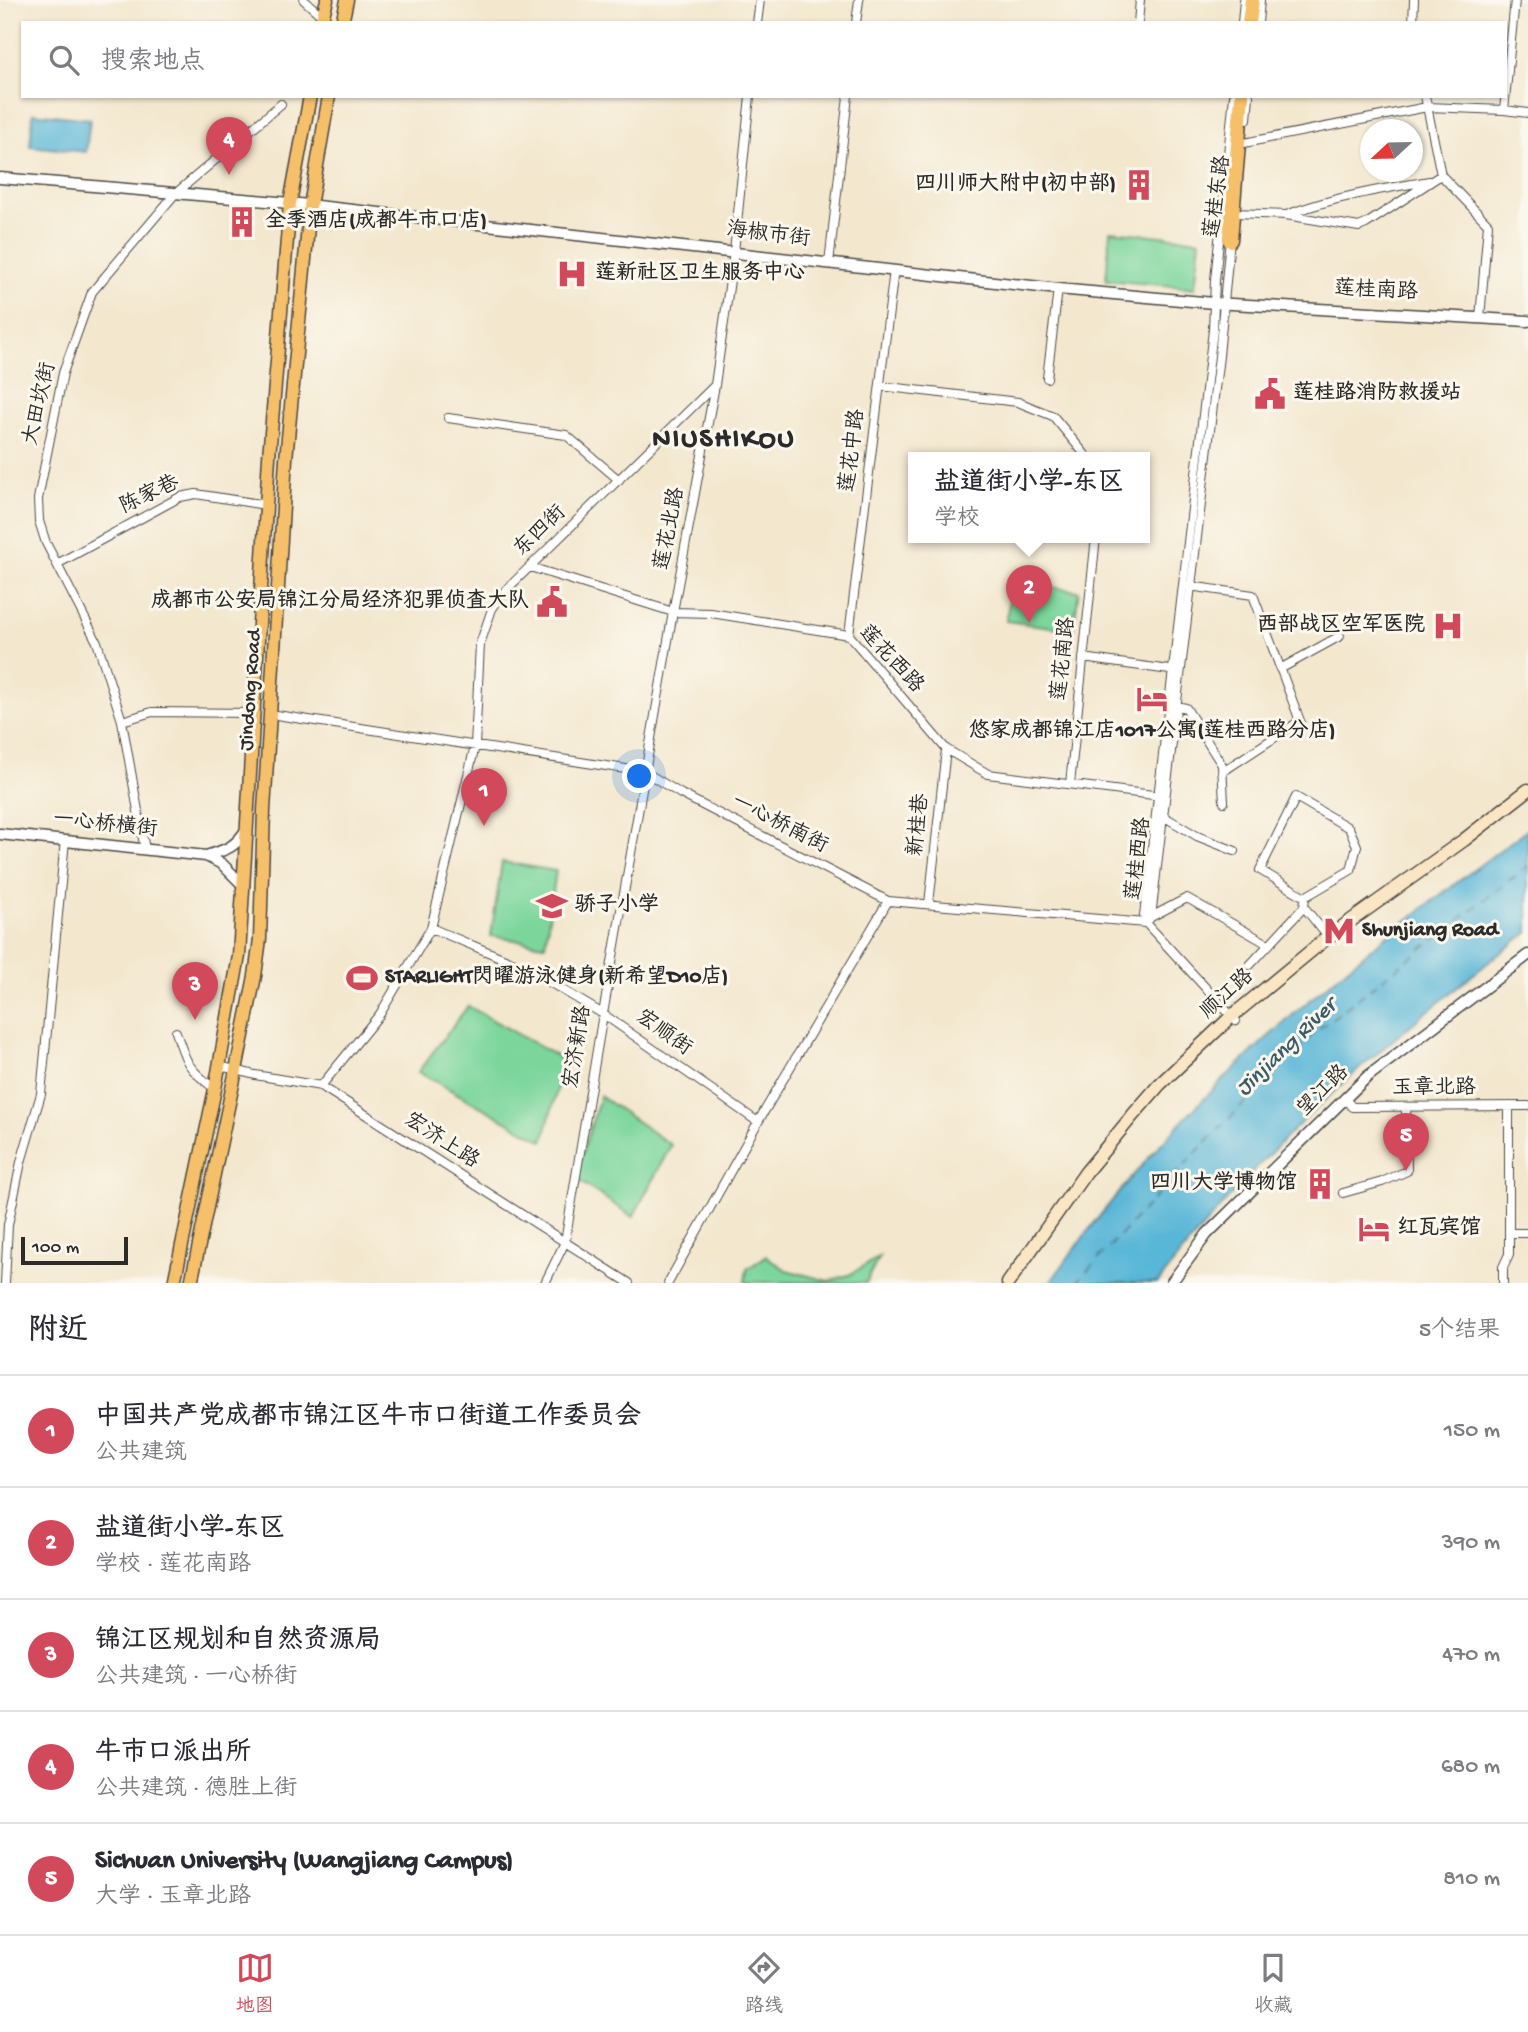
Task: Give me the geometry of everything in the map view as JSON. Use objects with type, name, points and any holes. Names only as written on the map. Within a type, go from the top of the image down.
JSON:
[{"type":"highway","points":[[1249,21],[1252,0]]},
{"type":"highway","points":[[1230,240],[1242,98]]},
{"type":"main road","points":[[322,19],[327,0]]},
{"type":"main road","points":[[342,21],[347,0]]},
{"type":"main road","name":"Jindong Road","points":[[174,1283],[220,1066],[239,956],[266,505],[290,203],[310,98]]},
{"type":"main road","name":"Jindong Road","points":[[191,1283],[255,976],[260,939],[263,830],[286,459],[310,206],[328,98]]},
{"type":"main road","name":"顺江路","points":[[1008,1283],[1086,1172],[1159,1086],[1328,937],[1464,840],[1528,790]]},
{"type":"main road","name":"顺江路","points":[[1018,1283],[1092,1176],[1138,1119],[1234,1018],[1528,799]]},
{"type":"main road","points":[[247,829],[263,830]]},
{"type":"main road","points":[[243,903],[261,903]]},
{"type":"street","points":[[304,0],[322,19]]},
{"type":"street","points":[[757,21],[760,0]]},
{"type":"street","points":[[856,21],[859,0]]},
{"type":"street","points":[[1138,21],[1140,0]]},
{"type":"street","points":[[1242,21],[1244,0]]},
{"type":"street","points":[[1258,21],[1260,0]]},
{"type":"street","points":[[1413,21],[1414,0]]},
{"type":"street","points":[[1507,80],[1515,0]]},
{"type":"street","name":"莲花北路","points":[[645,772],[715,385],[734,252],[750,98]]},
{"type":"street","points":[[829,263],[848,98]]},
{"type":"street","name":"莲桂东路","points":[[1219,303],[1220,226],[1234,98]]},
{"type":"street","name":"莲桂东路","points":[[1219,303],[1235,213],[1249,98]]},
{"type":"street","points":[[1425,98],[1438,178],[1488,224],[1480,318]]},
{"type":"street","points":[[1504,110],[1505,98]]},
{"type":"street","name":"大田坎街","points":[[145,850],[122,721],[97,642],[46,542],[39,521],[38,499],[63,373],[92,292],[175,194],[281,104]]},
{"type":"street","points":[[1244,143],[1427,107],[1528,113]]},
{"type":"street","name":"海椒市街","points":[[0,178],[290,203],[1058,289],[1219,303]]},
{"type":"street","points":[[1235,213],[1286,215],[1359,227],[1438,178]]},
{"type":"street","points":[[1286,215],[1309,206],[1438,178]]},
{"type":"street","name":"莲花中路","points":[[849,635],[894,270]]},
{"type":"street","points":[[1047,378],[1058,289]]},
{"type":"street","name":"莲桂南路","points":[[1219,303],[1528,321]]},
{"type":"street","name":"莲桂西路","points":[[1148,920],[1163,816],[1162,796],[1187,586],[1211,343],[1219,303]]},
{"type":"street","name":"东四街","points":[[321,1086],[380,1014],[431,928],[475,746],[480,652],[492,609],[502,594],[715,385]]},
{"type":"street","points":[[880,386],[1018,402],[1053,416],[1083,452]]},
{"type":"street","points":[[448,418],[566,435],[619,480]]},
{"type":"street","name":"陈家巷","points":[[57,564],[180,497],[196,494],[266,505]]},
{"type":"street","name":"莲花南路","points":[[1070,784],[1095,543]]},
{"type":"street","name":"莲花西路","points":[[530,567],[673,612],[712,613],[849,635],[946,749],[988,774],[1162,796]]},
{"type":"street","points":[[1187,586],[1253,595],[1300,721],[1222,772]]},
{"type":"street","points":[[1280,669],[1340,636]]},
{"type":"street","points":[[1083,658],[1176,671]]},
{"type":"street","name":"莲桂西路","points":[[1148,920],[1144,916],[1176,706],[1176,671]]},
{"type":"street","points":[[1176,706],[1186,708],[1222,765],[1224,802]]},
{"type":"street","points":[[122,721],[152,712],[253,713]]},
{"type":"street","name":"一心桥南街","points":[[270,714],[645,772],[681,794],[888,901],[1148,920]]},
{"type":"street","name":"新桂巷","points":[[929,904],[946,749]]},
{"type":"street","name":"宏济新路","points":[[545,1283],[565,1242],[645,772]]},
{"type":"street","points":[[1296,797],[1349,828],[1357,846],[1351,870],[1305,897],[1260,870],[1296,797]]},
{"type":"street","points":[[1163,816],[1197,836],[1235,851]]},
{"type":"street","name":"一心桥横街","points":[[206,856],[229,848],[240,840],[247,829]]},
{"type":"street","name":"一心桥横街","points":[[0,834],[206,856],[222,864],[244,886]]},
{"type":"street","points":[[5,1283],[3,1259],[8,1225],[18,1174],[41,1094],[65,840]]},
{"type":"street","points":[[1250,965],[1304,907],[1305,897]]},
{"type":"street","points":[[1234,1018],[1148,920],[1187,898],[1268,944]]},
{"type":"street","points":[[668,1283],[758,1122],[888,901]]},
{"type":"street","points":[[1304,907],[1328,937]]},
{"type":"street","name":"宏顺街","points":[[431,928],[524,967],[603,1014],[758,1122]]},
{"type":"street","name":"望江路","points":[[1171,1283],[1207,1234],[1367,1077],[1528,955]]},
{"type":"street","points":[[176,1032],[186,1061],[198,1077],[215,1089]]},
{"type":"street","name":"宏济上路","points":[[220,1066],[321,1086],[629,1283]]},
{"type":"street","name":"玉章北路","points":[[1345,1099],[1352,1107],[1528,1106]]},
{"type":"street","points":[[1503,1283],[1510,1233],[1509,1106]]},
{"type":"street","points":[[1343,1193],[1382,1182],[1407,1171],[1406,1107]]},
{"type":"street","points":[[1510,1233],[1528,1233]]},
{"type":"green space","points":[[1110,231],[1200,240],[1195,288],[1106,280]]},
{"type":"green space","points":[[1012,582],[1079,591],[1073,630],[1006,621]]},
{"type":"green space","points":[[502,862],[556,871],[545,945],[491,936]]},
{"type":"green space","points":[[468,1006],[565,1061],[543,1141],[418,1072]]},
{"type":"green space","points":[[600,1096],[671,1145],[633,1217],[575,1178]]},
{"type":"green space","points":[[766,1256],[786,1270],[828,1281],[849,1275],[879,1257],[866,1283],[745,1282],[747,1269]]},
{"type":"water","points":[[33,113],[90,119],[86,152],[30,146]]},
{"type":"water","name":"Jinjiang River","points":[[1528,829],[1528,933],[1408,1028],[1294,1130],[1224,1203],[1158,1283],[1050,1283],[1080,1241],[1146,1161],[1180,1123],[1254,1050],[1379,942]]},
{"type":"ferry route","points":[[1076,1283],[1206,1142],[1316,1031],[1528,866]]},
{"type":"place","name":"牛市口派出所","points":[[229,175]]},
{"type":"place","name":"四川师大附中(初中部)","points":[[1139,185]]},
{"type":"place","name":"全季酒店(成都牛市口店)","points":[[242,222]]},
{"type":"place","name":"莲新社区卫生服务中心","points":[[572,274]]},
{"type":"place","name":"莲桂路消防救援站","points":[[1270,394]]},
{"type":"place","name":"成都市公安局锦江分局经济犯罪侦查大队","points":[[552,602]]},
{"type":"place","name":"盐道街小学-东区","points":[[1029,623]]},
{"type":"place","name":"西部战区空军医院","points":[[1448,626]]},
{"type":"place","name":"悠家成都锦江店1017公寓(莲桂西路分店)","points":[[1152,699]]},
{"type":"place","name":"中国共产党成都市锦江区牛市口街道工作委员会","points":[[484,826]]},
{"type":"place","name":"骄子小学","points":[[552,906]]},
{"type":"place","name":"Shunjiang Road","points":[[1339,931]]},
{"type":"place","name":"STARLIGHT閃曜游泳健身(新希望D10店)","points":[[362,978]]},
{"type":"place","name":"锦江区规划和自然资源局","points":[[195,1020]]},
{"type":"place","name":"Sichuan University (Wangjiang Campus)","points":[[1406,1171]]},
{"type":"place","name":"四川大学博物馆","points":[[1320,1184]]},
{"type":"place","name":"红瓦宾馆","points":[[1374,1229]]},
{"type":"district","name":"NIUSHIKOU","points":[[724,440]]}]
